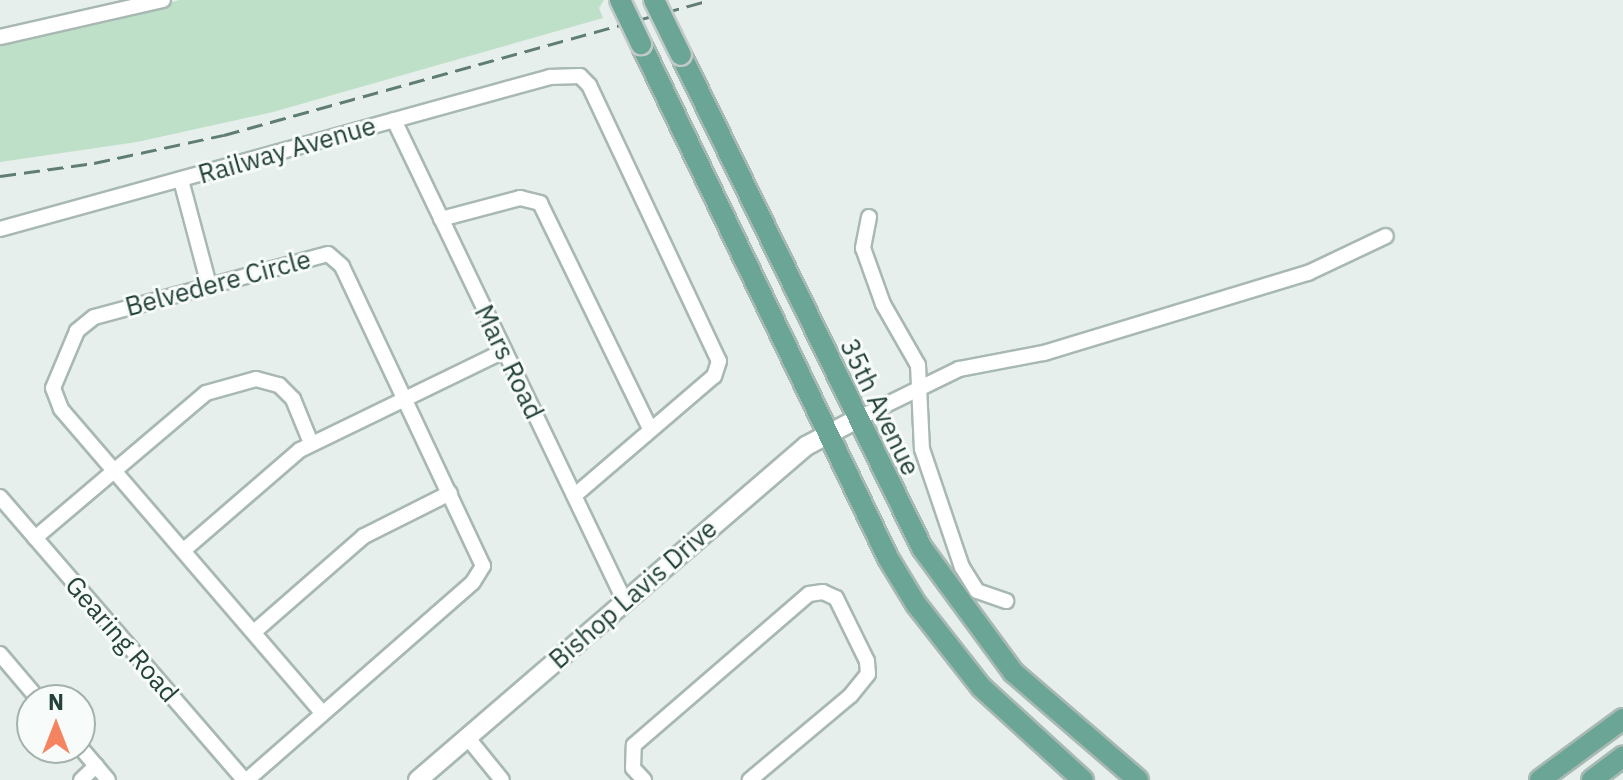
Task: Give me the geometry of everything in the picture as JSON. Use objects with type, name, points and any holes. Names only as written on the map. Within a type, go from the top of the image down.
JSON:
[{"type":"main road","points":[[620,0],[878,540],[923,614],[981,687],[1083,780]]},
{"type":"main road","name":"35th Avenue","points":[[654,0],[915,536],[972,623],[1038,697],[1138,780]]},
{"type":"main road","points":[[1540,780],[1623,719]]},
{"type":"main road","points":[[1592,780],[1623,757]]},
{"type":"street","points":[[0,37],[163,0]]},
{"type":"street","name":"Railway Avenue","points":[[0,229],[394,120],[575,74],[589,85],[719,361],[714,376],[650,429]]},
{"type":"street","name":"Mars Road","points":[[394,120],[625,602]]},
{"type":"street","points":[[181,180],[209,285]]},
{"type":"street","points":[[441,219],[520,198],[540,203],[650,429],[574,496]]},
{"type":"street","points":[[869,217],[863,248],[883,304],[915,356],[922,387],[922,449],[962,567],[977,591],[1006,601]]},
{"type":"street","points":[[857,419],[973,364],[1044,353],[1308,273],[1386,236]]},
{"type":"street","name":"Belvedere Circle","points":[[245,780],[481,574],[480,552],[333,256],[315,255],[100,315],[77,331],[53,394],[113,469],[322,712]]},
{"type":"street","points":[[184,550],[311,443],[407,400],[504,351]]},
{"type":"street","points":[[35,538],[200,396],[256,379],[289,394],[311,443]]},
{"type":"street","name":"Bishop Lavis Drive","points":[[418,780],[797,454],[857,419]]},
{"type":"street","points":[[254,632],[364,536],[450,493]]},
{"type":"street","name":"Gearing Road","points":[[0,497],[245,780]]},
{"type":"street","points":[[644,780],[633,768],[634,745],[809,594],[823,592],[836,598],[867,661],[868,674],[850,696],[750,780]]},
{"type":"street","points":[[0,654],[25,684]]},
{"type":"street","points":[[467,737],[502,780]]},
{"type":"street","points":[[81,780],[96,766],[108,780]]},
{"type":"green space","points":[[179,0],[604,0],[599,8],[603,18],[273,112],[137,142],[0,162],[0,44],[109,22]]},
{"type":"railway","points":[[0,176],[94,163],[224,135],[710,0]]}]
